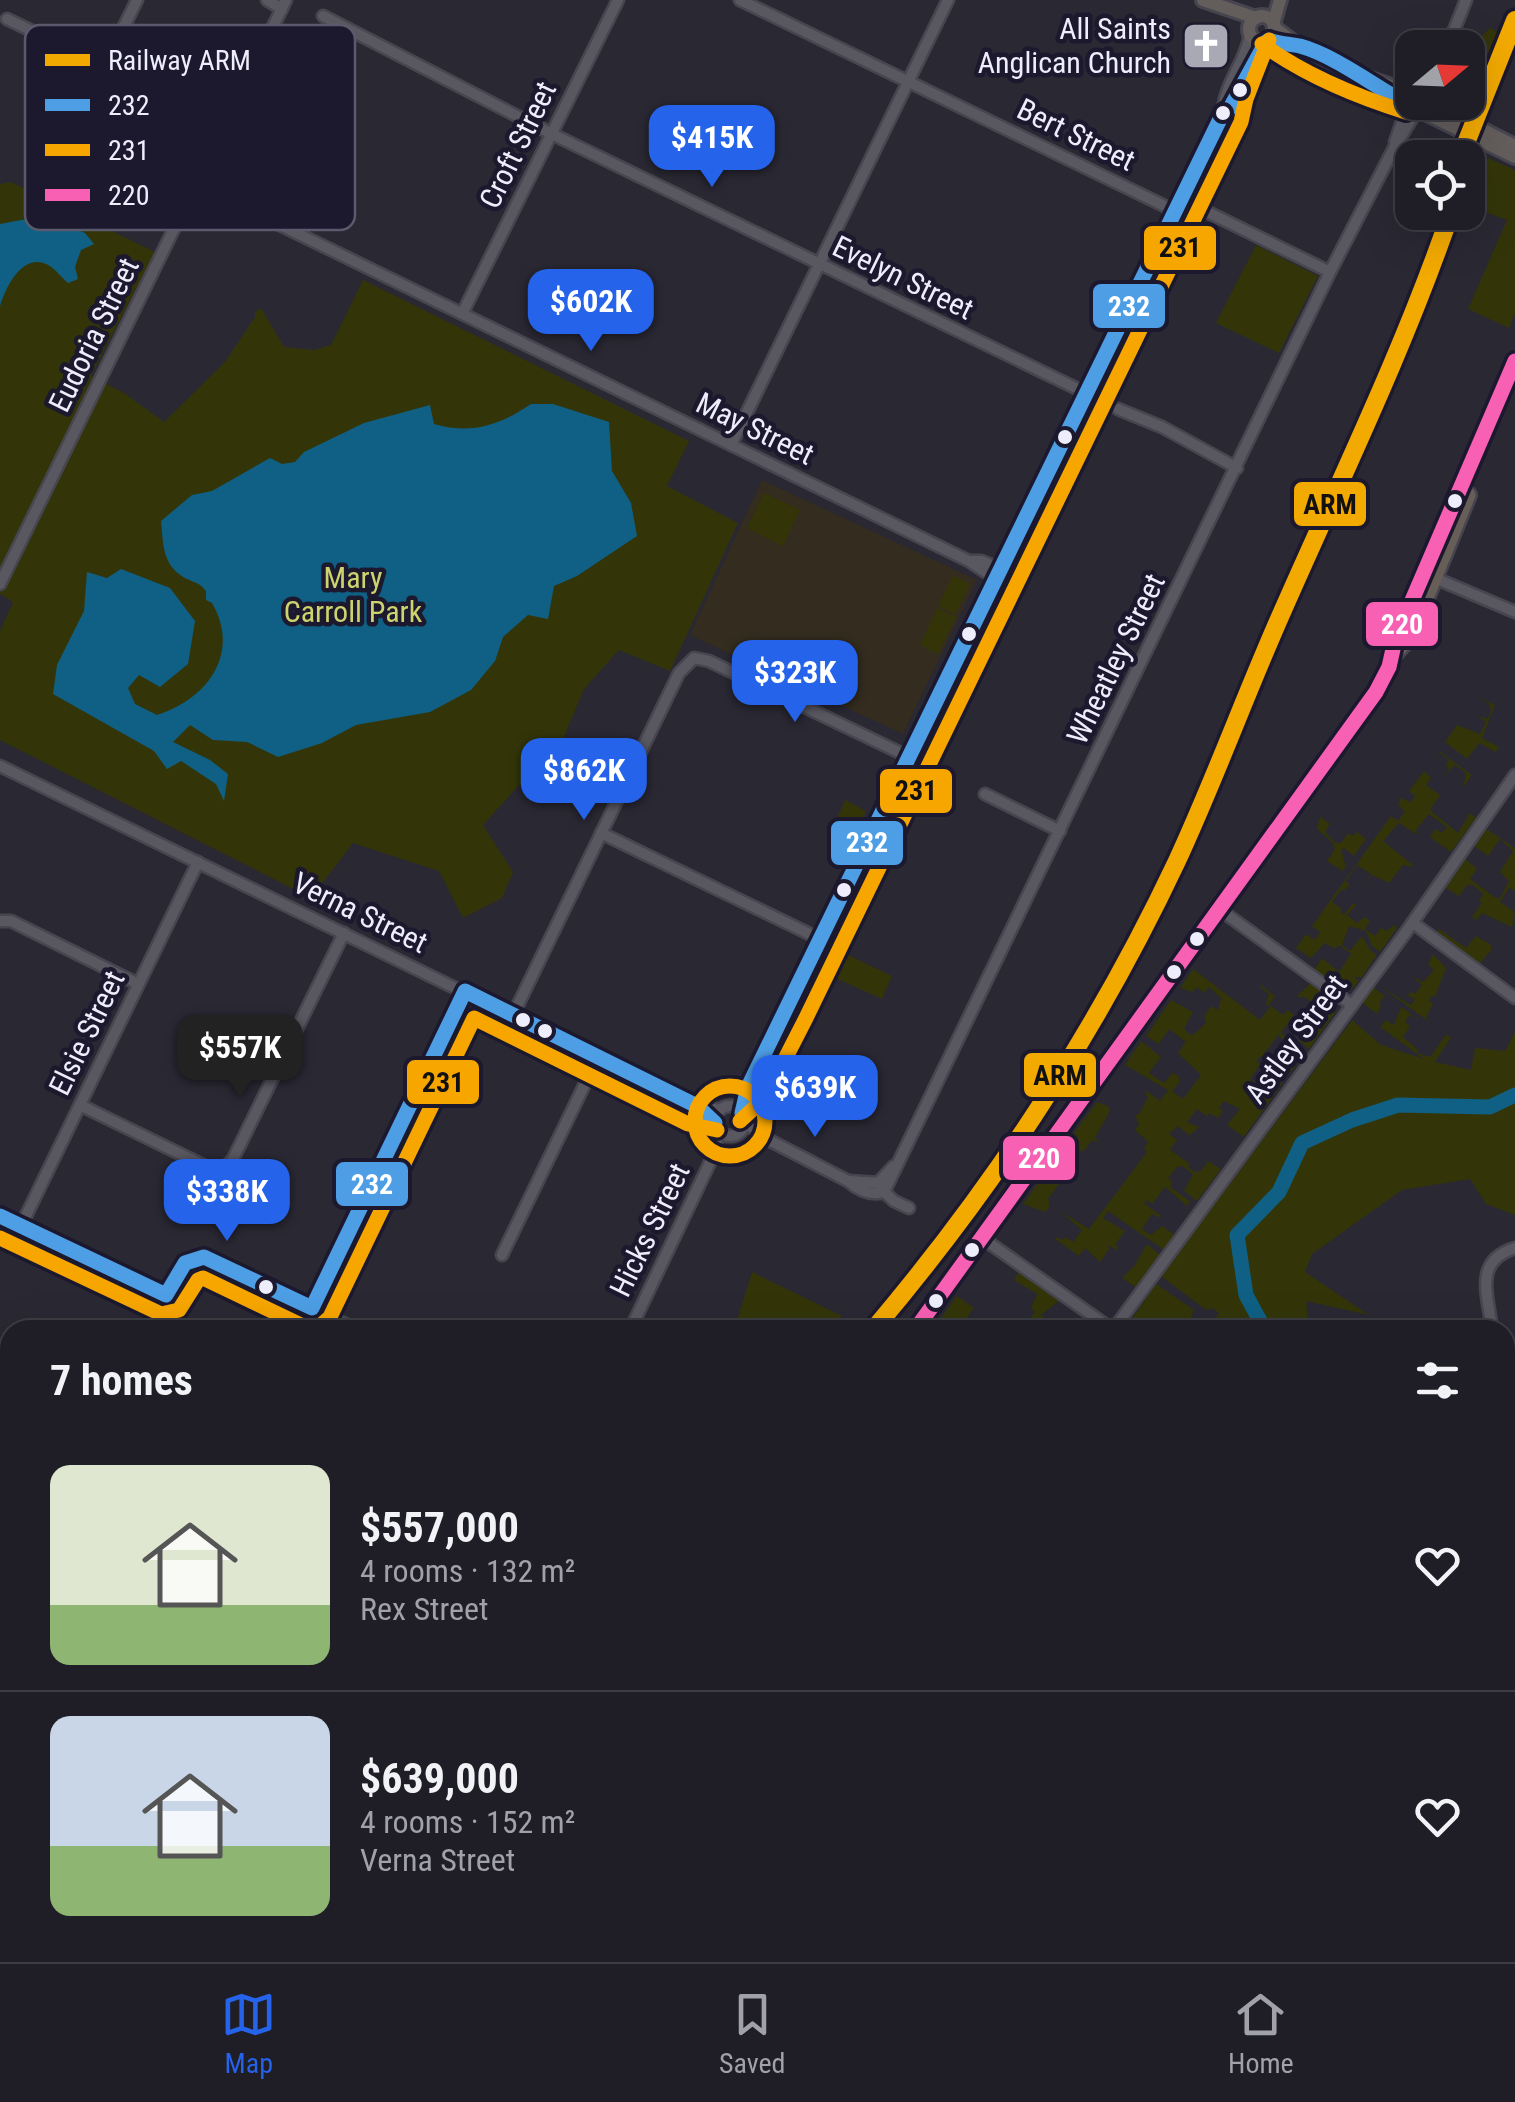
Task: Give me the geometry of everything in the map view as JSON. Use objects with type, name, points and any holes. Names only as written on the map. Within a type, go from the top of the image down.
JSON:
[{"type":"highway","points":[[922,1320],[1376,692],[1394,654],[1406,641],[1515,361]]},
{"type":"highway","points":[[1430,575],[1515,386]]},
{"type":"main road","points":[[1203,0],[1253,25],[1259,42],[1271,33],[1280,0]]},
{"type":"main road","points":[[1253,25],[1272,0]]},
{"type":"main road","points":[[1253,25],[1267,18],[1271,33]]},
{"type":"main road","points":[[1271,33],[1368,79],[1378,90],[1395,94]]},
{"type":"main road","points":[[1457,120],[1512,147]]},
{"type":"street","points":[[125,25],[137,0]]},
{"type":"street","points":[[267,0],[284,4]]},
{"type":"street","name":"Croft Street","points":[[462,312],[618,0]]},
{"type":"street","name":"Bert Street","points":[[740,0],[1175,211]]},
{"type":"street","points":[[731,445],[948,0]]},
{"type":"street","points":[[1452,30],[1466,0]]},
{"type":"street","name":"Evelyn Street","points":[[324,16],[341,25]]},
{"type":"street","points":[[8,19],[25,27]]},
{"type":"street","points":[[908,1208],[880,1188],[868,1193],[763,1137],[744,1118],[748,1087],[1223,113],[1227,87],[1242,64],[1253,25]]},
{"type":"street","name":"Evelyn Street","points":[[355,32],[552,134],[1086,394]]},
{"type":"street","points":[[1223,113],[1230,108],[1271,33]]},
{"type":"street","name":"Wheatley Street","points":[[880,1188],[898,1164],[1407,120]]},
{"type":"street","points":[[1181,199],[1330,272]]},
{"type":"street","name":"Eudoria Street","points":[[0,584],[173,230]]},
{"type":"street","name":"May Street","points":[[292,230],[998,574]]},
{"type":"street","points":[[1118,409],[1162,427],[1238,468]]},
{"type":"street","points":[[1430,575],[1515,612]]},
{"type":"street","points":[[513,1015],[680,674],[694,658],[709,661],[909,757]]},
{"type":"street","name":"Verna Street","points":[[0,766],[697,1106],[717,1128]]},
{"type":"street","name":"Astley Street","points":[[1120,1320],[1412,923],[1515,775]]},
{"type":"street","points":[[985,794],[1060,831]]},
{"type":"street","points":[[602,833],[822,940]]},
{"type":"street","name":"Elsie Street","points":[[21,1226],[198,862]]},
{"type":"street","points":[[1219,909],[1352,1005]]},
{"type":"street","points":[[0,921],[11,921],[138,984]]},
{"type":"street","points":[[1412,923],[1515,998]]},
{"type":"street","points":[[80,1105],[209,1168],[227,1166],[344,933]]},
{"type":"street","points":[[312,1308],[464,991]]},
{"type":"street","points":[[502,1255],[598,1057]]},
{"type":"street","points":[[723,1108],[748,1087]]},
{"type":"street","name":"Verna Street","points":[[697,1106],[723,1108],[744,1118]]},
{"type":"street","name":"Hicks Street","points":[[716,1152],[723,1108]]},
{"type":"street","name":"Hicks Street","points":[[635,1320],[716,1152],[734,1136],[744,1118]]},
{"type":"street","points":[[717,1128],[734,1136],[763,1137]]},
{"type":"street","points":[[0,1216],[166,1296]]},
{"type":"street","points":[[982,1238],[1099,1320]]},
{"type":"street","points":[[1491,1320],[1486,1273],[1490,1260],[1515,1248]]},
{"type":"street","points":[[154,1320],[182,1266],[190,1259],[204,1257],[337,1320]]},
{"type":"shaded area","points":[[762,480],[977,580],[903,734],[690,635]]},
{"type":"green space","points":[[1490,28],[1498,32],[1485,60],[1485,33]]},
{"type":"green space","points":[[1488,158],[1515,170],[1515,313],[1509,328],[1468,309],[1507,220],[1485,212]]},
{"type":"green space","name":"Mary Carroll Park","points":[[11,182],[25,189],[25,230],[110,230],[155,252],[91,376],[124,393],[164,422],[225,362],[255,312],[261,308],[284,347],[314,350],[331,345],[363,280],[689,441],[667,486],[738,523],[670,671],[619,650],[584,689],[558,751],[521,783],[483,825],[513,872],[502,898],[463,918],[439,871],[353,843],[311,898],[0,740],[0,631],[13,602],[0,594],[0,184]]},
{"type":"green space","points":[[1256,245],[1318,276],[1279,353],[1216,323]]},
{"type":"green space","points":[[764,493],[800,510],[783,546],[747,528]]},
{"type":"green space","points":[[953,575],[970,584],[955,614],[938,606]]},
{"type":"green space","points":[[937,608],[956,617],[938,654],[920,645]]},
{"type":"green space","points":[[1477,697],[1495,705],[1482,738],[1499,747],[1496,752],[1479,743],[1467,759],[1445,742],[1457,725],[1480,734],[1486,722],[1477,716],[1488,719],[1491,710],[1489,704]]},
{"type":"green space","points":[[1438,752],[1472,775],[1463,788],[1466,773],[1455,765],[1443,777],[1449,760]]},
{"type":"green space","points":[[1424,771],[1431,778],[1426,785],[1440,795],[1430,810],[1458,833],[1470,813],[1476,818],[1451,852],[1430,837],[1435,829],[1442,833],[1447,827],[1429,814],[1416,830],[1418,835],[1399,823],[1383,841],[1415,867],[1403,865],[1389,883],[1372,875],[1366,884],[1371,874],[1357,865],[1346,881],[1351,887],[1341,890],[1332,902],[1344,915],[1353,903],[1356,905],[1347,915],[1357,923],[1365,917],[1370,921],[1365,929],[1375,936],[1381,928],[1397,928],[1380,952],[1372,946],[1366,931],[1349,926],[1342,945],[1350,951],[1362,936],[1377,955],[1362,977],[1354,977],[1359,981],[1352,989],[1343,991],[1314,970],[1322,958],[1339,972],[1351,954],[1339,945],[1335,949],[1325,943],[1311,958],[1296,948],[1306,934],[1315,940],[1320,932],[1312,926],[1391,816],[1398,821],[1405,811],[1398,805],[1401,798],[1411,802],[1415,796],[1409,791]]},
{"type":"green space","points":[[845,800],[866,811],[854,839],[832,830]]},
{"type":"green space","points":[[1320,817],[1330,824],[1325,832],[1336,843],[1341,843],[1348,833],[1353,836],[1357,832],[1366,839],[1354,856],[1344,848],[1341,850],[1346,867],[1343,871],[1327,861],[1335,849],[1317,829]]},
{"type":"green space","points":[[1485,828],[1515,848],[1515,890],[1509,888],[1500,902],[1515,912],[1512,927],[1482,913],[1476,920],[1472,917],[1483,894],[1473,885],[1467,885],[1459,896],[1444,887],[1464,858],[1477,869],[1470,879],[1500,898],[1509,881],[1500,872],[1513,851],[1500,839],[1488,856],[1473,845]]},
{"type":"green space","points":[[1439,929],[1466,948],[1476,936],[1491,945],[1491,950],[1478,966],[1435,935]]},
{"type":"green space","points":[[825,944],[892,976],[882,999],[813,968]]},
{"type":"green space","points":[[1433,954],[1446,968],[1435,997],[1431,996],[1429,1001],[1433,1003],[1426,1018],[1432,1024],[1380,986],[1411,1005],[1415,1000],[1408,995],[1415,994],[1422,985],[1411,976],[1423,982],[1434,970],[1428,964]]},
{"type":"green space","points":[[1193,969],[1260,1020],[1270,1007],[1266,1004],[1269,994],[1261,988],[1263,984],[1275,996],[1269,1005],[1283,1015],[1287,1010],[1294,1015],[1281,1033],[1306,1052],[1287,1077],[1273,1065],[1290,1045],[1278,1035],[1264,1054],[1266,1060],[1261,1056],[1256,1061],[1260,1064],[1250,1079],[1262,1087],[1271,1076],[1282,1084],[1244,1137],[1227,1125],[1240,1109],[1224,1101],[1218,1118],[1209,1113],[1208,1117],[1197,1109],[1187,1122],[1199,1127],[1190,1135],[1201,1145],[1178,1126],[1169,1134],[1177,1140],[1170,1150],[1195,1172],[1201,1171],[1208,1161],[1221,1169],[1197,1201],[1184,1191],[1193,1174],[1177,1167],[1168,1178],[1172,1181],[1170,1187],[1190,1201],[1187,1206],[1165,1187],[1152,1204],[1147,1200],[1144,1203],[1161,1216],[1152,1214],[1142,1229],[1151,1235],[1162,1226],[1175,1235],[1164,1250],[1108,1211],[1103,1218],[1125,1231],[1115,1245],[1118,1247],[1116,1250],[1108,1245],[1100,1262],[1085,1248],[1079,1256],[1055,1239],[1066,1237],[1073,1242],[1082,1230],[1060,1211],[1089,1229],[1147,1152],[1144,1149],[1148,1142],[1135,1130],[1139,1124],[1135,1115],[1148,1097],[1145,1094],[1147,1091],[1160,1101],[1168,1090],[1125,1065],[1141,1041],[1161,1057],[1149,1073],[1164,1083],[1172,1073],[1178,1075],[1180,1082],[1172,1091],[1183,1099],[1201,1075],[1178,1053],[1186,1042],[1169,1029],[1159,1044],[1146,1036],[1171,1000],[1193,1012],[1184,1029],[1192,1036],[1206,1023],[1204,1016],[1211,1006],[1218,1010],[1221,998],[1209,987],[1204,993],[1197,987],[1193,992],[1180,988]]},
{"type":"green space","points":[[1312,982],[1330,995],[1336,1007],[1309,1049],[1299,1040],[1319,1008],[1305,997],[1296,997]]},
{"type":"green space","points":[[1371,986],[1417,1018],[1414,1023],[1416,1018],[1410,1014],[1405,1022],[1410,1026],[1403,1037],[1418,1053],[1430,1057],[1446,1035],[1451,1037],[1435,1062],[1471,1070],[1475,1048],[1505,1051],[1515,1032],[1515,1215],[1486,1204],[1470,1179],[1402,1190],[1312,1254],[1305,1272],[1369,1315],[1306,1301],[1308,1320],[1214,1320],[1219,1313],[1212,1308],[1206,1310],[1161,1276],[1352,1020],[1381,1045],[1424,1059],[1380,1027],[1386,1020],[1394,1025],[1401,1007],[1385,996],[1377,1014],[1360,1001]]},
{"type":"green space","points":[[1097,1102],[1110,1111],[1095,1138],[1101,1143],[1092,1140],[1083,1152],[1068,1141]]},
{"type":"green space","points":[[1063,1149],[1075,1161],[1048,1199],[1050,1206],[1045,1212],[1023,1204]]},
{"type":"green space","points":[[1147,1244],[1160,1255],[1137,1288],[1122,1278]]},
{"type":"green space","points":[[1021,1269],[1059,1301],[1041,1315],[1042,1320],[1029,1320],[1035,1312],[1031,1308],[1037,1294],[1014,1280]]},
{"type":"green space","points":[[752,1272],[842,1316],[838,1320],[737,1320]]},
{"type":"green space","points":[[1156,1284],[1194,1310],[1190,1320],[1131,1320]]},
{"type":"green space","points":[[957,1296],[974,1308],[965,1320],[939,1320]]},
{"type":"water","points":[[25,219],[25,230],[78,230],[94,244],[81,250],[75,267],[78,279],[68,283],[50,266],[32,263],[17,273],[0,306],[0,224]]},
{"type":"water","points":[[531,404],[553,404],[609,422],[612,471],[631,503],[637,536],[577,576],[554,586],[548,619],[528,615],[503,637],[495,661],[471,690],[430,712],[356,725],[322,743],[278,757],[247,742],[213,740],[190,725],[173,742],[210,760],[228,774],[224,801],[216,784],[181,761],[167,769],[154,751],[53,694],[57,665],[84,611],[87,572],[107,578],[121,569],[170,588],[195,621],[188,664],[160,687],[139,675],[128,688],[135,704],[157,715],[175,708],[191,698],[215,672],[223,639],[220,622],[203,587],[173,569],[163,543],[161,521],[192,495],[212,491],[270,458],[282,464],[295,462],[304,452],[364,423],[430,405],[434,424],[473,428],[508,418]]},
{"type":"waterway","points":[[1260,1320],[1246,1295],[1237,1235],[1279,1192],[1302,1143],[1398,1105],[1490,1107],[1515,1095]]},
{"type":"rail line","name":"ARM","points":[[1467,140],[1515,20]]},
{"type":"rail line","name":"ARM","points":[[881,1320],[960,1220],[1040,1106],[1146,924],[1191,830],[1269,641],[1392,363],[1445,230]]},
{"type":"transit line","name":"232","points":[[1269,40],[1314,51],[1395,97]]},
{"type":"transit line","name":"231","points":[[740,1121],[765,1098],[806,1018],[1241,122],[1269,40]]},
{"type":"transit line","name":"232","points":[[742,1113],[748,1087],[1223,113],[1230,108],[1266,42]]},
{"type":"transit line","name":"231","points":[[1262,44],[1331,84],[1395,108]]},
{"type":"transit line","name":"220","points":[[922,1320],[1376,692],[1515,361]]},
{"type":"transit line","name":"232","points":[[0,1216],[166,1295],[185,1263],[204,1257],[312,1308],[465,991],[697,1106],[715,1123]]},
{"type":"transit line","name":"231","points":[[327,1320],[474,1018],[688,1124],[717,1130]]},
{"type":"transit line","name":"231","points":[[730,1086],[755,1096],[765,1121],[755,1146],[730,1156],[705,1146],[695,1121],[705,1096],[730,1086]]},
{"type":"transit line","name":"231","points":[[0,1238],[161,1314],[179,1310],[203,1278],[290,1320]]},
{"type":"place","name":"All Saints Anglican Church","points":[[1206,46]]}]
